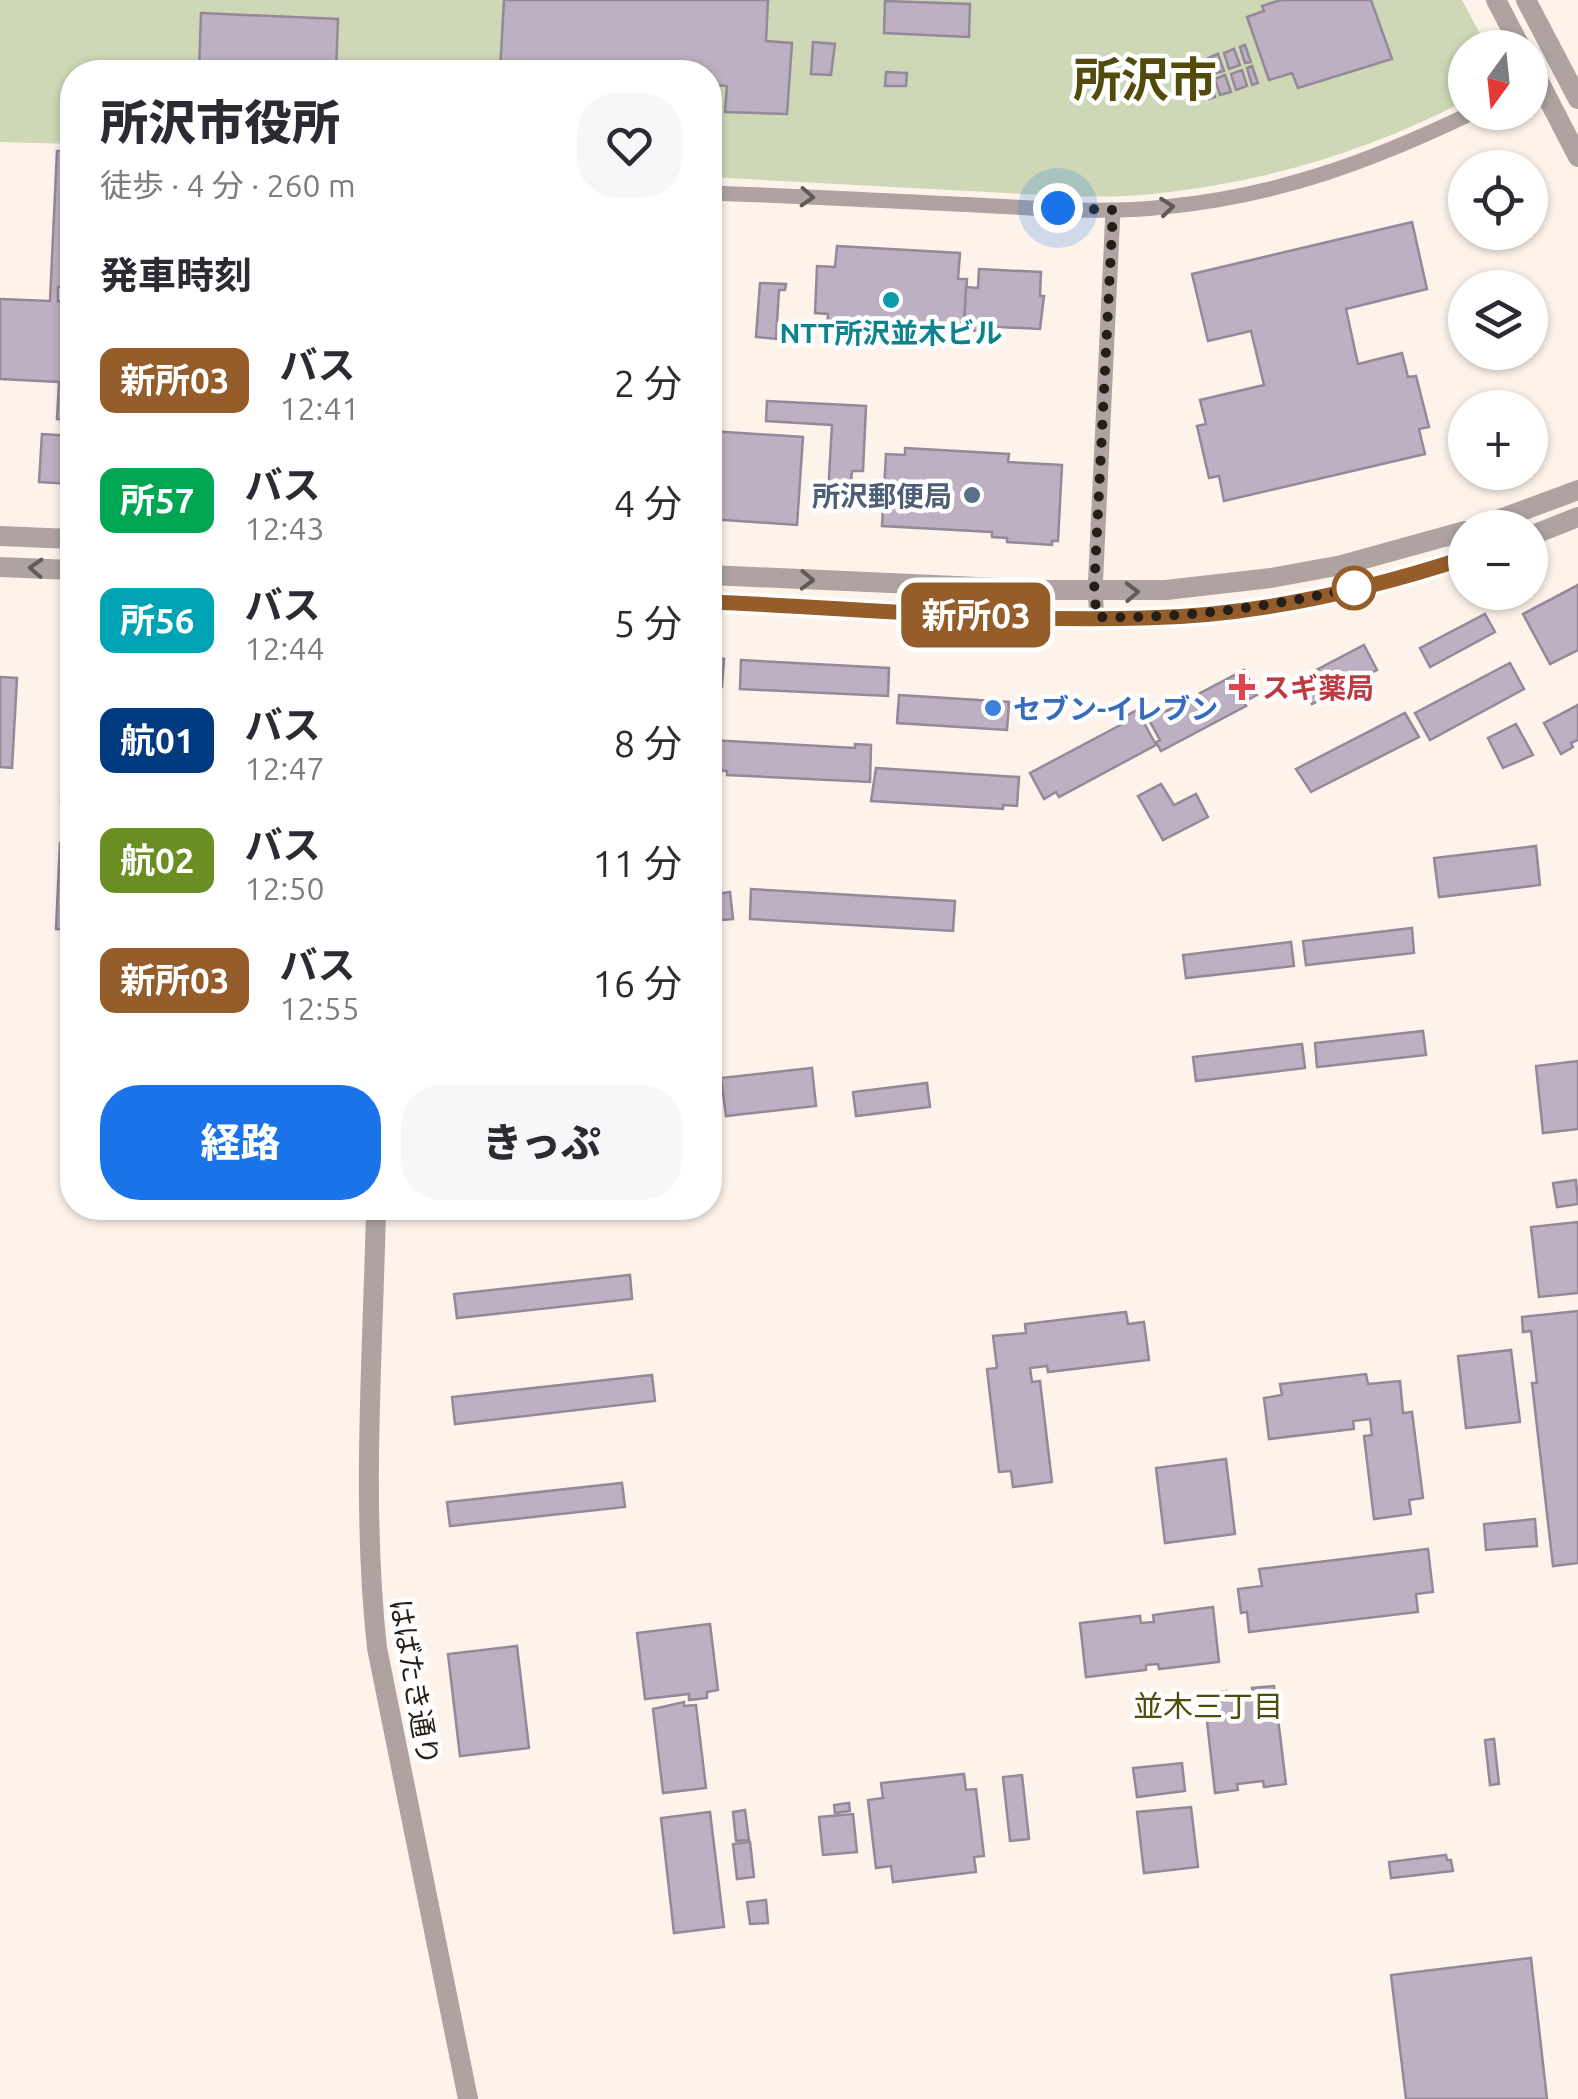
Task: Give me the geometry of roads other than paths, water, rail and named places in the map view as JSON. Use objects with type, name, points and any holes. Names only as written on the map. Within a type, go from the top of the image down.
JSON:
[{"type":"street","points":[[1496,0],[1512,30]]},
{"type":"street","points":[[1526,0],[1578,98]]},
{"type":"street","points":[[1548,75],[1564,72]]},
{"type":"street","points":[[1548,104],[1578,157]]},
{"type":"street","points":[[722,193],[1113,210],[1182,205],[1331,174],[1448,125]]},
{"type":"street","points":[[1097,617],[1094,592],[1113,210]]},
{"type":"street","points":[[1524,510],[1578,490]]},
{"type":"street","points":[[1548,529],[1578,517]]},
{"type":"street","points":[[0,536],[60,538]]},
{"type":"street","points":[[722,576],[1094,592],[1166,590],[1271,578],[1370,558],[1448,536]]},
{"type":"street","points":[[722,603],[1068,619],[1143,618],[1250,608],[1365,586],[1448,563]]},
{"type":"street","points":[[0,566],[60,569]]},
{"type":"street","name":"はばたき通り","points":[[376,1220],[370,1515],[373,1610],[377,1648],[468,2099]]},
{"type":"place","name":"NTT所沢並木ビル","points":[[891,300]]},
{"type":"place","name":"所沢郵便局","points":[[972,495]]},
{"type":"place","name":"スギ薬局","points":[[1242,687]]},
{"type":"place","name":"セブン-イレブン","points":[[993,708]]},
{"type":"district","name":"所沢市","points":[[1145,79]]},
{"type":"district","name":"並木三丁目","points":[[1208,1706]]}]
